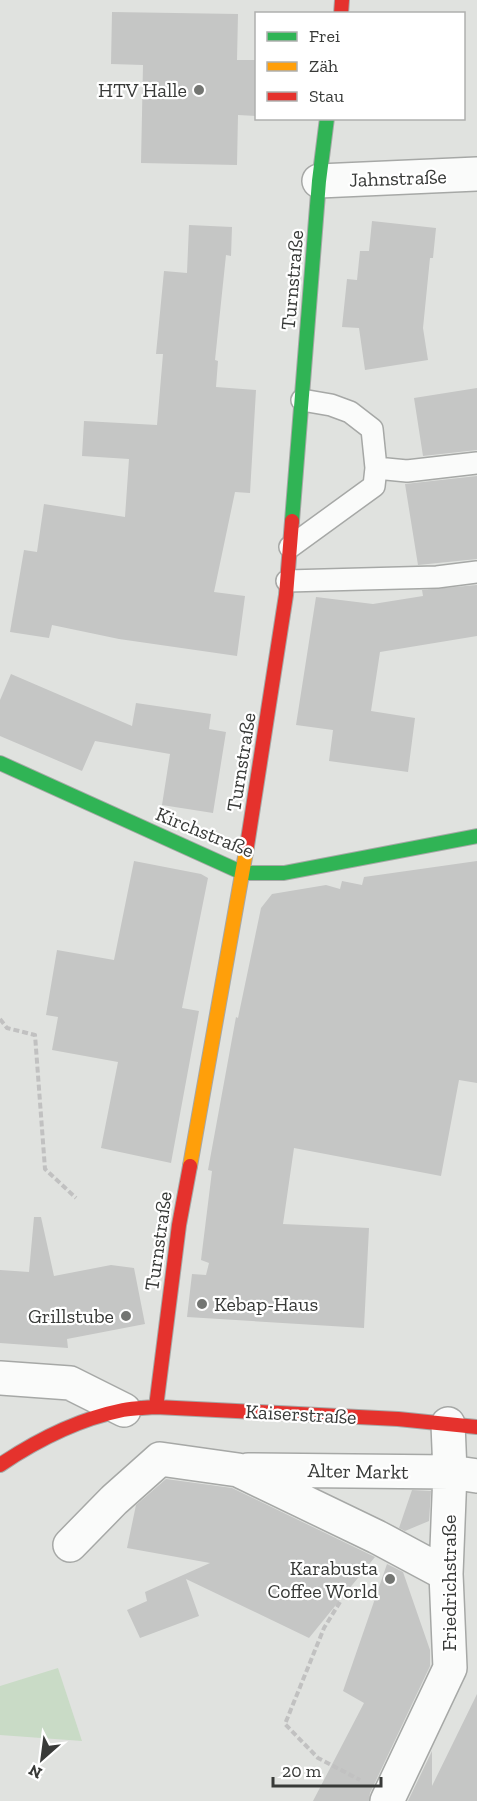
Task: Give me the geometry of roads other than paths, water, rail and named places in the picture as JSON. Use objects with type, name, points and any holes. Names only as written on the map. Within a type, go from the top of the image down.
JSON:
[{"type":"main road","name":"Turnstraße","points":[[156,1407],[179,1225],[243,873],[287,581],[319,181],[327,120]]},
{"type":"main road","name":"Kirchstraße","points":[[0,764],[243,873],[284,873],[477,836]]},
{"type":"main road","name":"Kaiserstraße","points":[[0,1465],[67,1428],[124,1410],[156,1407],[398,1419],[462,1425]]},
{"type":"street","name":"Jahnstraße","points":[[319,181],[477,174]]},
{"type":"street","points":[[0,1377],[70,1383],[124,1410]]},
{"type":"street","name":"Friedrichstraße","points":[[389,1798],[450,1668],[446,1574],[463,1474],[462,1425]]},
{"type":"street","name":"Alter Markt","points":[[70,1545],[114,1500],[160,1459],[238,1470],[463,1474]]},
{"type":"street","name":"Alter Markt","points":[[238,1470],[377,1537],[446,1574]]},
{"type":"lane","points":[[290,547],[374,486],[376,468],[372,429],[350,412],[331,405],[302,400]]},
{"type":"lane","points":[[376,468],[407,471],[477,464]]},
{"type":"lane","points":[[287,581],[437,577],[477,572]]},
{"type":"place","name":"HTV Halle","points":[[199,90]]},
{"type":"place","name":"Kebap-Haus","points":[[202,1304]]},
{"type":"place","name":"Grillstube","points":[[126,1316]]},
{"type":"place","name":"Karabusta Coffee World","points":[[390,1579]]}]
